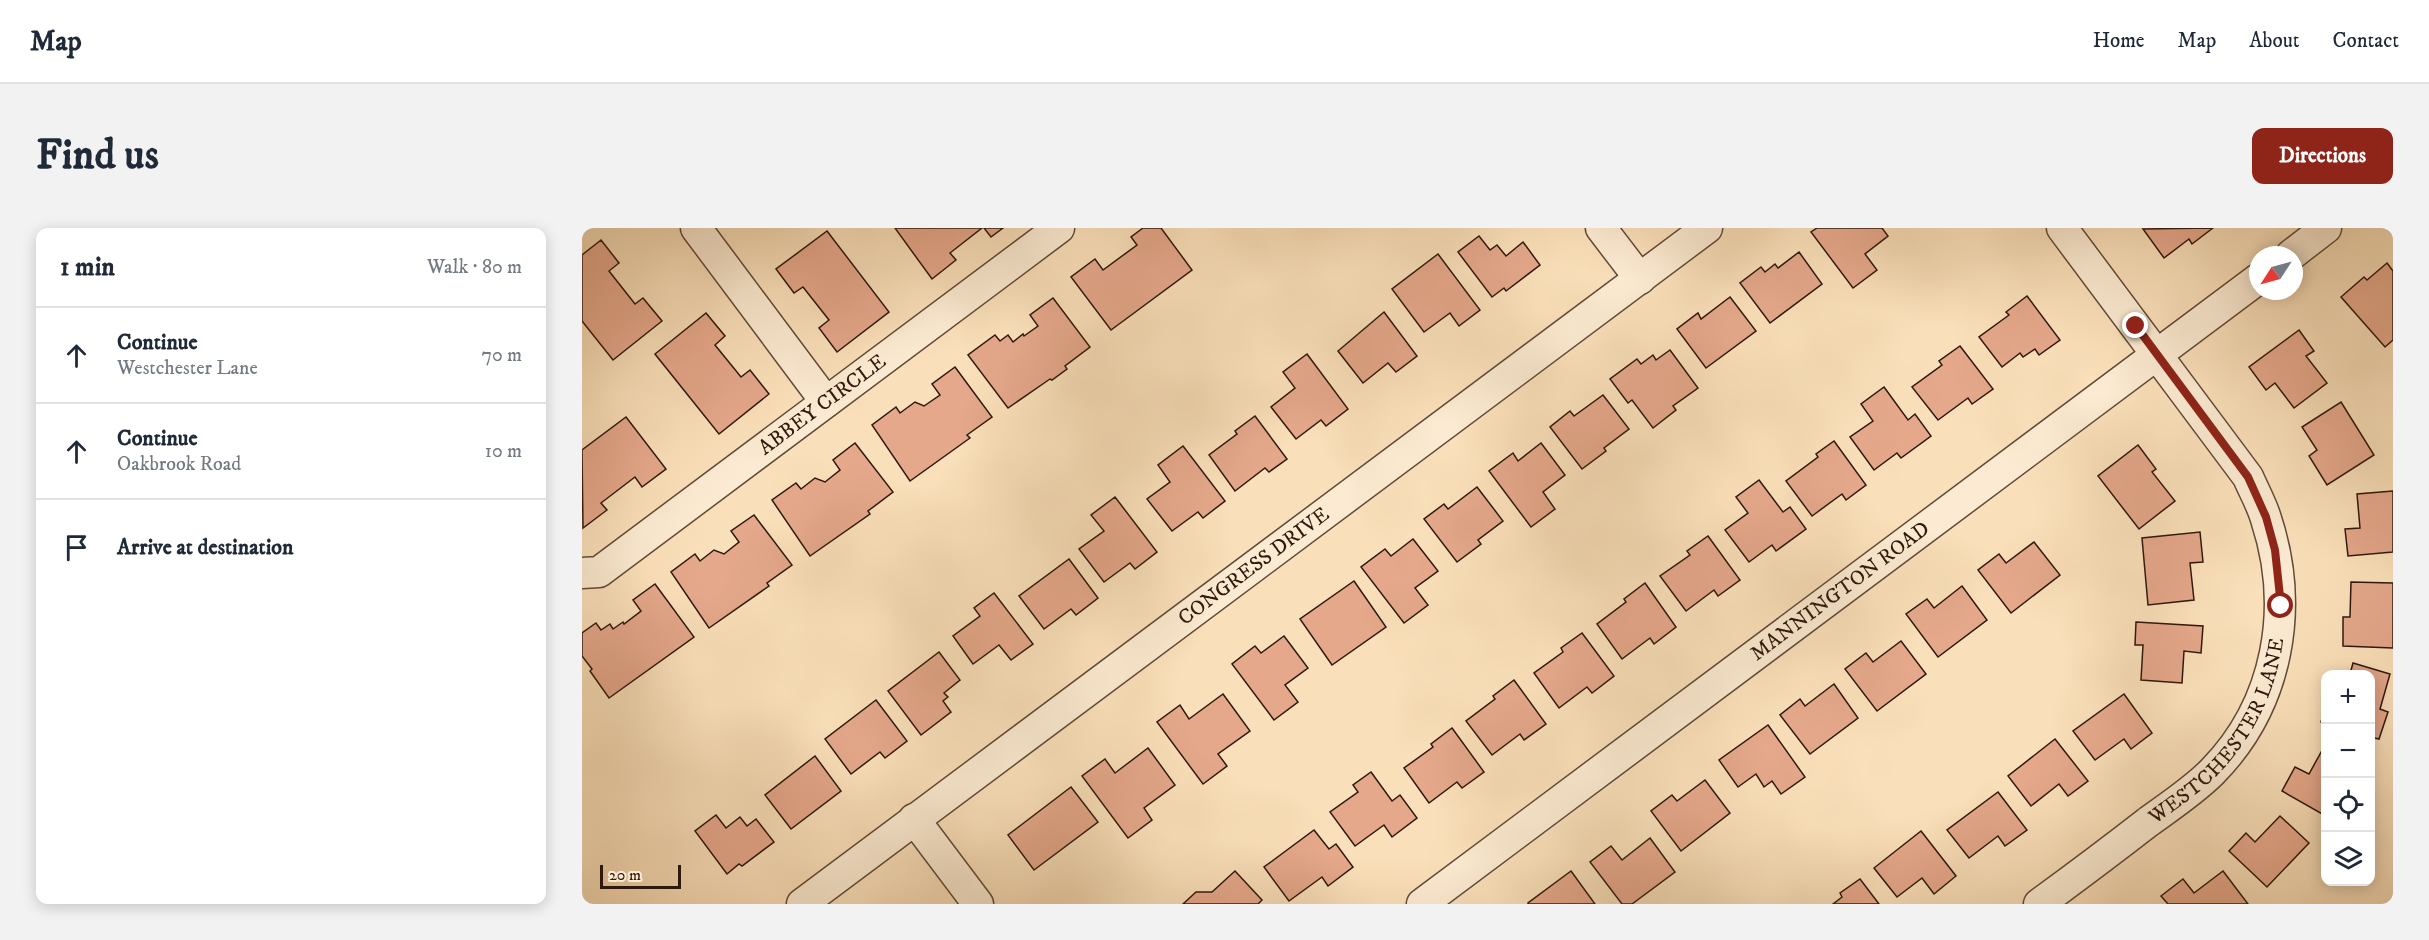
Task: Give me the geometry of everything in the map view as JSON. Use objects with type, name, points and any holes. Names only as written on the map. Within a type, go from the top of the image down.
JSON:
[{"type":"street","points":[[696,228],[826,402]]},
{"type":"street","name":"ABBEY CIRCLE","points":[[582,573],[598,572],[1059,228]]},
{"type":"street","points":[[1601,228],[1640,279]]},
{"type":"street","name":"CONGRESS DRIVE","points":[[802,904],[1707,228]]},
{"type":"street","name":"WESTCHESTER LANE","points":[[2039,904],[2192,790],[2212,772],[2245,731],[2268,684],[2280,624],[2280,580],[2275,550],[2266,517],[2248,477],[2062,228]]},
{"type":"street","points":[[2303,246],[2326,228]]},
{"type":"street","name":"MANNINGTON ROAD","points":[[1422,904],[2249,286]]},
{"type":"street","points":[[914,819],[978,904]]},
{"type":"building","points":[[895,228],[982,228],[950,253],[956,260],[932,279]]},
{"type":"building","points":[[984,228],[1003,228],[991,237]]},
{"type":"building","points":[[1143,228],[1161,228],[1192,270],[1111,330],[1071,277],[1095,259],[1103,270],[1137,245],[1131,237]]},
{"type":"building","points":[[1817,228],[1882,228],[1888,236],[1865,254],[1877,270],[1853,288],[1811,232]]},
{"type":"building","points":[[2213,228],[2192,244],[2189,239],[2164,258],[2143,229]]},
{"type":"building","points":[[827,231],[889,312],[837,352],[819,328],[829,320],[803,287],[794,293],[776,269]]},
{"type":"building","points":[[1479,236],[1490,250],[1497,245],[1506,256],[1523,242],[1540,265],[1506,291],[1504,288],[1492,297],[1458,252]]},
{"type":"building","points":[[601,240],[619,263],[609,271],[635,304],[643,298],[662,321],[613,360],[582,321],[582,255]]},
{"type":"building","points":[[1799,252],[1822,284],[1770,323],[1740,283],[1761,267],[1765,272],[1775,264],[1778,268]]},
{"type":"building","points":[[1438,254],[1480,310],[1459,326],[1450,313],[1424,332],[1392,289]]},
{"type":"building","points":[[2387,263],[2393,271],[2393,340],[2385,347],[2341,297],[2364,277],[2367,280]]},
{"type":"building","points":[[2027,296],[2060,340],[2039,355],[2035,349],[2023,357],[2020,353],[2002,367],[1979,337],[2009,315],[2006,312]]},
{"type":"building","points":[[1730,297],[1756,331],[1706,368],[1677,329],[1698,313],[1701,319]]},
{"type":"building","points":[[1053,298],[1090,347],[1065,366],[1067,369],[1008,408],[968,355],[995,335],[1000,341],[1008,335],[1013,342],[1023,334],[1024,336],[1038,326],[1030,315]]},
{"type":"building","points":[[1384,312],[1417,356],[1396,372],[1388,363],[1363,383],[1338,351]]},
{"type":"building","points":[[706,313],[725,336],[715,345],[741,377],[750,370],[769,394],[719,434],[655,354]]},
{"type":"building","points":[[2299,330],[2314,351],[2306,356],[2327,383],[2294,408],[2275,383],[2266,390],[2249,367]]},
{"type":"building","points":[[1960,346],[1993,389],[1972,404],[1968,398],[1938,420],[1912,387],[1942,365],[1939,361]]},
{"type":"building","points":[[1670,350],[1698,388],[1673,406],[1676,410],[1653,428],[1632,400],[1628,403],[1610,379],[1637,359],[1641,364],[1653,355],[1656,360]]},
{"type":"building","points":[[1307,354],[1348,409],[1326,426],[1321,420],[1296,439],[1271,407],[1295,388],[1283,372]]},
{"type":"building","points":[[955,367],[992,417],[967,435],[970,438],[910,481],[872,425],[896,407],[900,413],[915,402],[924,406],[940,395],[932,384]]},
{"type":"building","points":[[1884,387],[1908,420],[1915,414],[1931,436],[1901,458],[1897,453],[1874,470],[1850,437],[1873,421],[1861,404]]},
{"type":"building","points":[[1603,395],[1629,429],[1604,448],[1606,451],[1582,469],[1550,427],[1570,411],[1574,416]]},
{"type":"building","points":[[2341,402],[2374,455],[2327,485],[2309,456],[2317,450],[2302,427]]},
{"type":"building","points":[[1255,416],[1287,459],[1269,472],[1265,468],[1235,491],[1209,455],[1237,434],[1235,431]]},
{"type":"building","points":[[626,417],[666,469],[642,487],[635,477],[601,503],[607,510],[583,528],[582,450]]},
{"type":"building","points":[[1834,441],[1866,485],[1846,500],[1842,494],[1812,516],[1786,481],[1818,457],[1816,454]]},
{"type":"building","points":[[855,443],[893,492],[868,511],[870,514],[810,556],[772,500],[796,483],[801,489],[815,478],[825,482],[840,470],[833,460]]},
{"type":"building","points":[[1541,443],[1565,475],[1543,492],[1555,509],[1531,527],[1489,471],[1513,453],[1518,461]]},
{"type":"building","points":[[2138,445],[2156,469],[2152,472],[2175,501],[2139,529],[2098,476]]},
{"type":"building","points":[[1183,446],[1225,501],[1203,518],[1198,512],[1172,531],[1147,499],[1170,482],[1158,465]]},
{"type":"building","points":[[1759,480],[1783,512],[1790,507],[1806,529],[1776,551],[1772,545],[1749,562],[1725,530],[1748,513],[1736,497]]},
{"type":"building","points":[[1477,487],[1503,521],[1478,540],[1481,544],[1457,562],[1424,519],[1444,504],[1448,509]]},
{"type":"building","points":[[2393,491],[2393,552],[2348,556],[2345,529],[2360,528],[2357,494]]},
{"type":"building","points":[[1115,497],[1157,552],[1135,569],[1130,563],[1104,582],[1079,549],[1104,531],[1091,515]]},
{"type":"building","points":[[754,515],[792,565],[767,583],[769,586],[709,628],[671,572],[695,554],[700,561],[714,550],[724,554],[739,542],[731,531]]},
{"type":"building","points":[[2200,532],[2203,562],[2190,563],[2194,600],[2148,605],[2142,538]]},
{"type":"building","points":[[1708,536],[1740,580],[1718,596],[1714,590],[1686,611],[1660,576],[1690,555],[1687,551]]},
{"type":"building","points":[[1413,539],[1438,571],[1415,588],[1428,605],[1404,623],[1361,567],[1385,549],[1391,556]]},
{"type":"building","points":[[2034,542],[2060,575],[2011,613],[1978,570],[1999,554],[2006,563]]},
{"type":"building","points":[[1069,559],[1098,598],[1076,615],[1071,609],[1044,629],[1019,596]]},
{"type":"building","points":[[1354,581],[1386,627],[1332,665],[1300,619]]},
{"type":"building","points":[[2351,582],[2393,583],[2393,648],[2343,646],[2343,617],[2350,617]]},
{"type":"building","points":[[1645,583],[1676,627],[1654,644],[1650,638],[1622,659],[1597,624],[1626,602],[1624,599]]},
{"type":"building","points":[[655,584],[694,637],[609,698],[582,656],[582,633],[596,623],[601,630],[610,624],[613,629],[623,622],[624,624],[641,611],[633,600]]},
{"type":"building","points":[[1962,586],[1987,620],[1938,657],[1906,614],[1927,599],[1934,608]]},
{"type":"building","points":[[994,593],[1033,644],[1011,660],[999,645],[973,664],[953,636],[980,616],[974,608]]},
{"type":"building","points":[[2136,622],[2203,626],[2201,653],[2184,651],[2182,683],[2141,680],[2143,645],[2135,645]]},
{"type":"building","points":[[1582,633],[1614,676],[1592,693],[1587,687],[1559,708],[1534,673],[1563,652],[1561,648]]},
{"type":"building","points":[[1284,636],[1308,668],[1285,685],[1298,702],[1274,720],[1232,664],[1255,646],[1261,653]]},
{"type":"building","points":[[1901,641],[1926,674],[1877,711],[1845,669],[1866,653],[1873,662]]},
{"type":"building","points":[[939,652],[960,680],[944,693],[948,697],[943,701],[951,712],[921,735],[888,691]]},
{"type":"building","points":[[2353,663],[2390,674],[2380,709],[2388,712],[2379,739],[2375,738],[2375,670],[2351,670]]},
{"type":"building","points":[[1514,680],[1546,724],[1524,740],[1520,734],[1492,755],[1466,721],[1495,699],[1493,696]]},
{"type":"building","points":[[1834,684],[1858,718],[1810,754],[1780,715],[1800,699],[1805,706]]},
{"type":"building","points":[[1223,694],[1250,731],[1218,754],[1227,766],[1203,784],[1157,722],[1180,705],[1189,719]]},
{"type":"building","points":[[2124,694],[2152,733],[2131,749],[2124,739],[2095,760],[2073,731]]},
{"type":"building","points":[[876,700],[907,741],[885,758],[880,752],[851,774],[825,739]]},
{"type":"building","points":[[1768,725],[1805,777],[1781,794],[1772,781],[1764,787],[1756,774],[1738,787],[1719,760]]},
{"type":"building","points":[[1452,728],[1484,772],[1462,788],[1457,782],[1429,803],[1404,768],[1433,747],[1431,744]]},
{"type":"building","points":[[2055,739],[2088,781],[2068,796],[2059,784],[2031,806],[2008,776]]},
{"type":"building","points":[[1148,748],[1175,785],[1144,808],[1152,820],[1128,838],[1082,776],[1105,759],[1115,773]]},
{"type":"building","points":[[2321,752],[2321,813],[2282,791],[2295,767],[2309,774]]},
{"type":"building","points":[[815,756],[841,791],[791,829],[765,795]]},
{"type":"building","points":[[1371,772],[1392,801],[1400,795],[1417,818],[1392,837],[1384,825],[1355,846],[1330,812],[1358,792],[1353,785]]},
{"type":"building","points":[[1705,780],[1730,813],[1681,851],[1651,811],[1672,795],[1677,801]]},
{"type":"building","points":[[1071,787],[1098,822],[1034,870],[1008,835]]},
{"type":"building","points":[[1998,792],[2027,830],[2005,846],[1998,836],[1969,858],[1947,830]]},
{"type":"building","points":[[716,815],[726,828],[740,817],[747,826],[756,819],[774,842],[742,866],[739,864],[727,874],[695,831]]},
{"type":"building","points":[[2280,816],[2309,843],[2267,887],[2229,851],[2246,833],[2255,842]]},
{"type":"building","points":[[1314,830],[1329,849],[1336,844],[1353,867],[1328,886],[1322,877],[1289,901],[1264,867]]},
{"type":"building","points":[[1921,831],[1956,876],[1934,894],[1922,878],[1897,897],[1874,868]]},
{"type":"building","points":[[1650,838],[1675,872],[1632,904],[1622,904],[1590,862],[1611,846],[1622,860]]},
{"type":"building","points":[[1235,871],[1262,900],[1258,904],[1183,904],[1196,892],[1212,892]]},
{"type":"building","points":[[1571,871],[1595,904],[1528,904],[1528,903]]},
{"type":"building","points":[[2223,871],[2248,904],[2168,904],[2161,896],[2183,879],[2194,893]]},
{"type":"building","points":[[1860,879],[1879,904],[1833,904],[1842,897],[1840,893]]},
{"type":"route","points":[[2136,326],[2248,477],[2266,517],[2275,550],[2281,606]]}]
